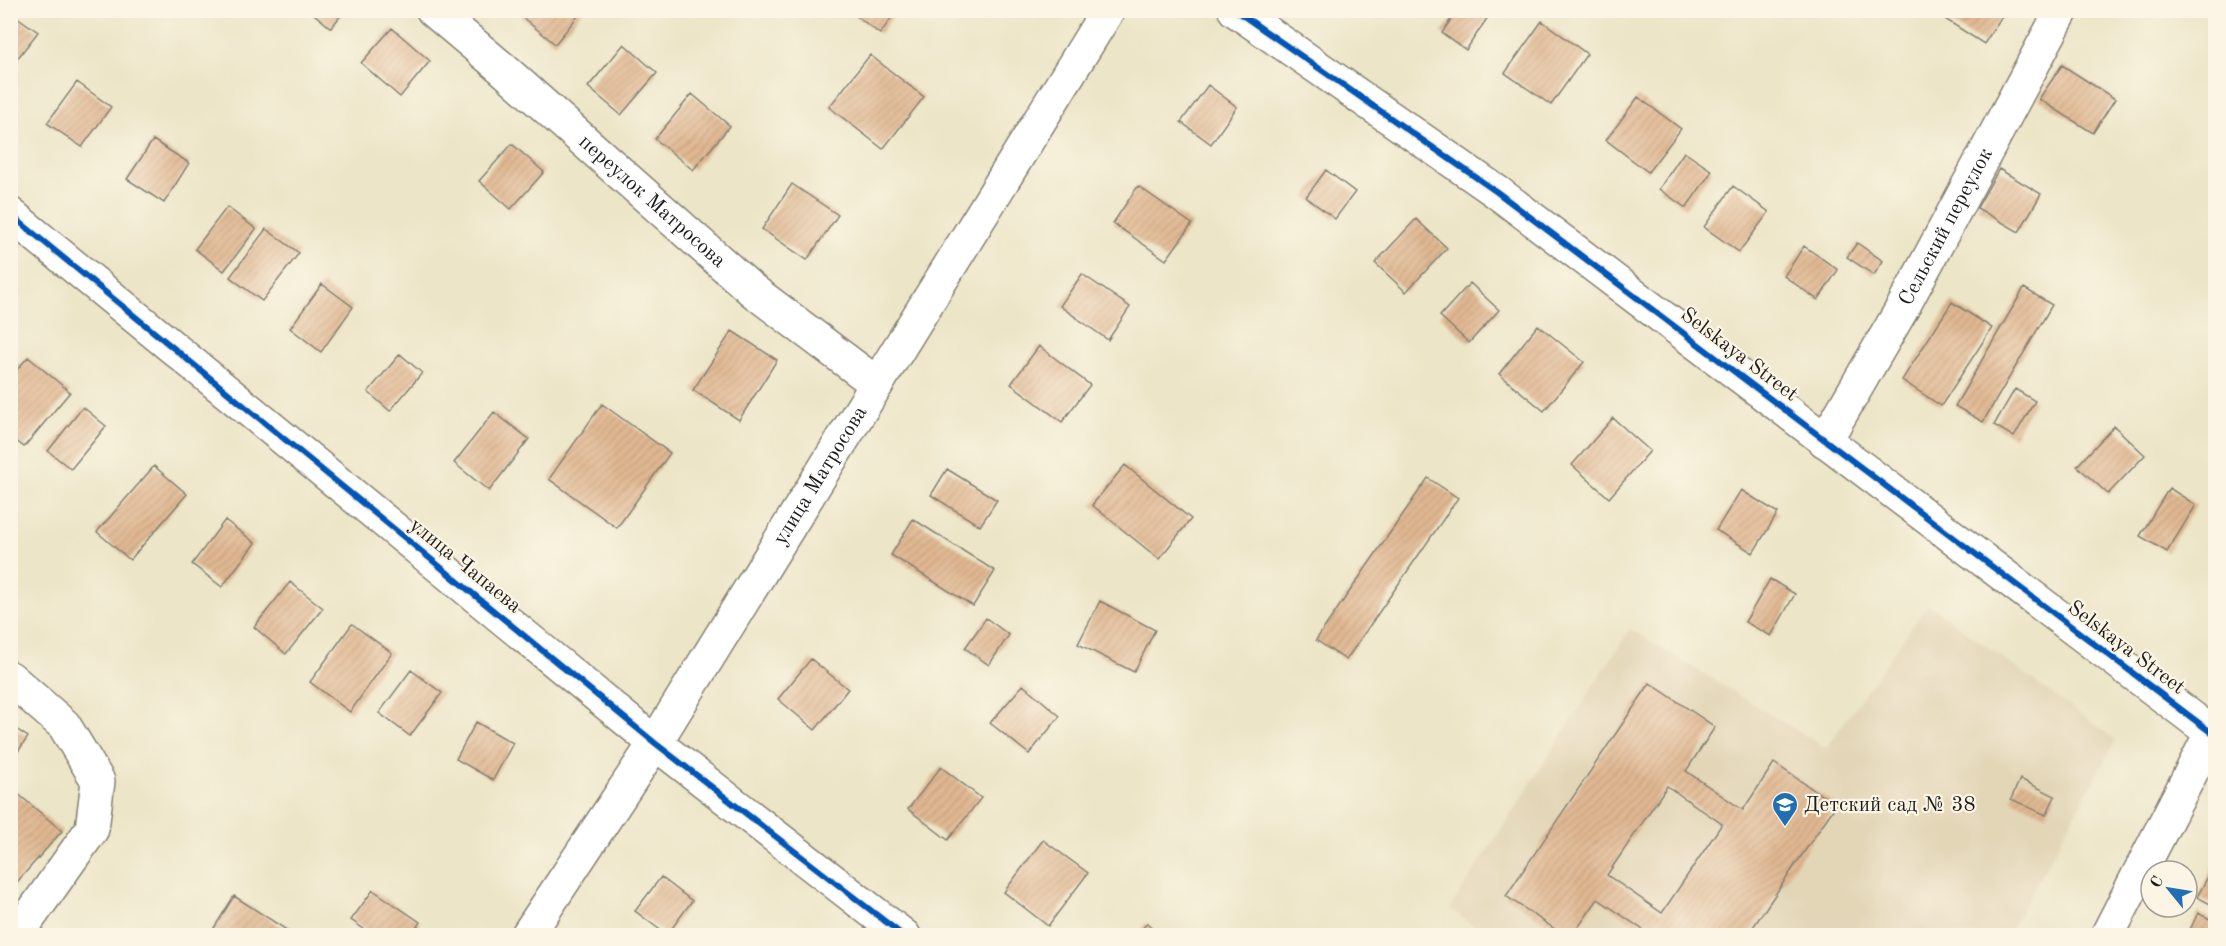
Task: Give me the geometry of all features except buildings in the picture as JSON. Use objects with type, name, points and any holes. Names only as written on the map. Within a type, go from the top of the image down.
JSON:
[{"type":"street","name":"переулок Матросова","points":[[433,10],[503,69],[752,290],[877,384]]},
{"type":"street","name":"улица Матросова","points":[[527,936],[655,743],[1108,10]]},
{"type":"street","name":"Selskaya Street","points":[[1235,10],[1497,192],[1825,441],[2214,731]]},
{"type":"street","name":"Сельский переулок","points":[[1825,441],[1903,306],[2062,10]]},
{"type":"street","name":"улица Чапаева","points":[[10,214],[655,743],[904,936]]},
{"type":"street","points":[[10,678],[64,725],[98,781],[92,829],[16,936]]},
{"type":"street","points":[[2107,936],[2214,731]]},
{"type":"shaded area","name":"Детский сад № 38","points":[[1928,604],[2116,740],[2008,935],[1488,936],[1450,909],[1630,629],[1826,748]]},
{"type":"cycle path","points":[[1235,10],[1497,192],[2216,736]]},
{"type":"cycle path","points":[[10,214],[655,743],[904,936]]},
{"type":"place","name":"Детский сад № 38","points":[[1785,828]]}]
